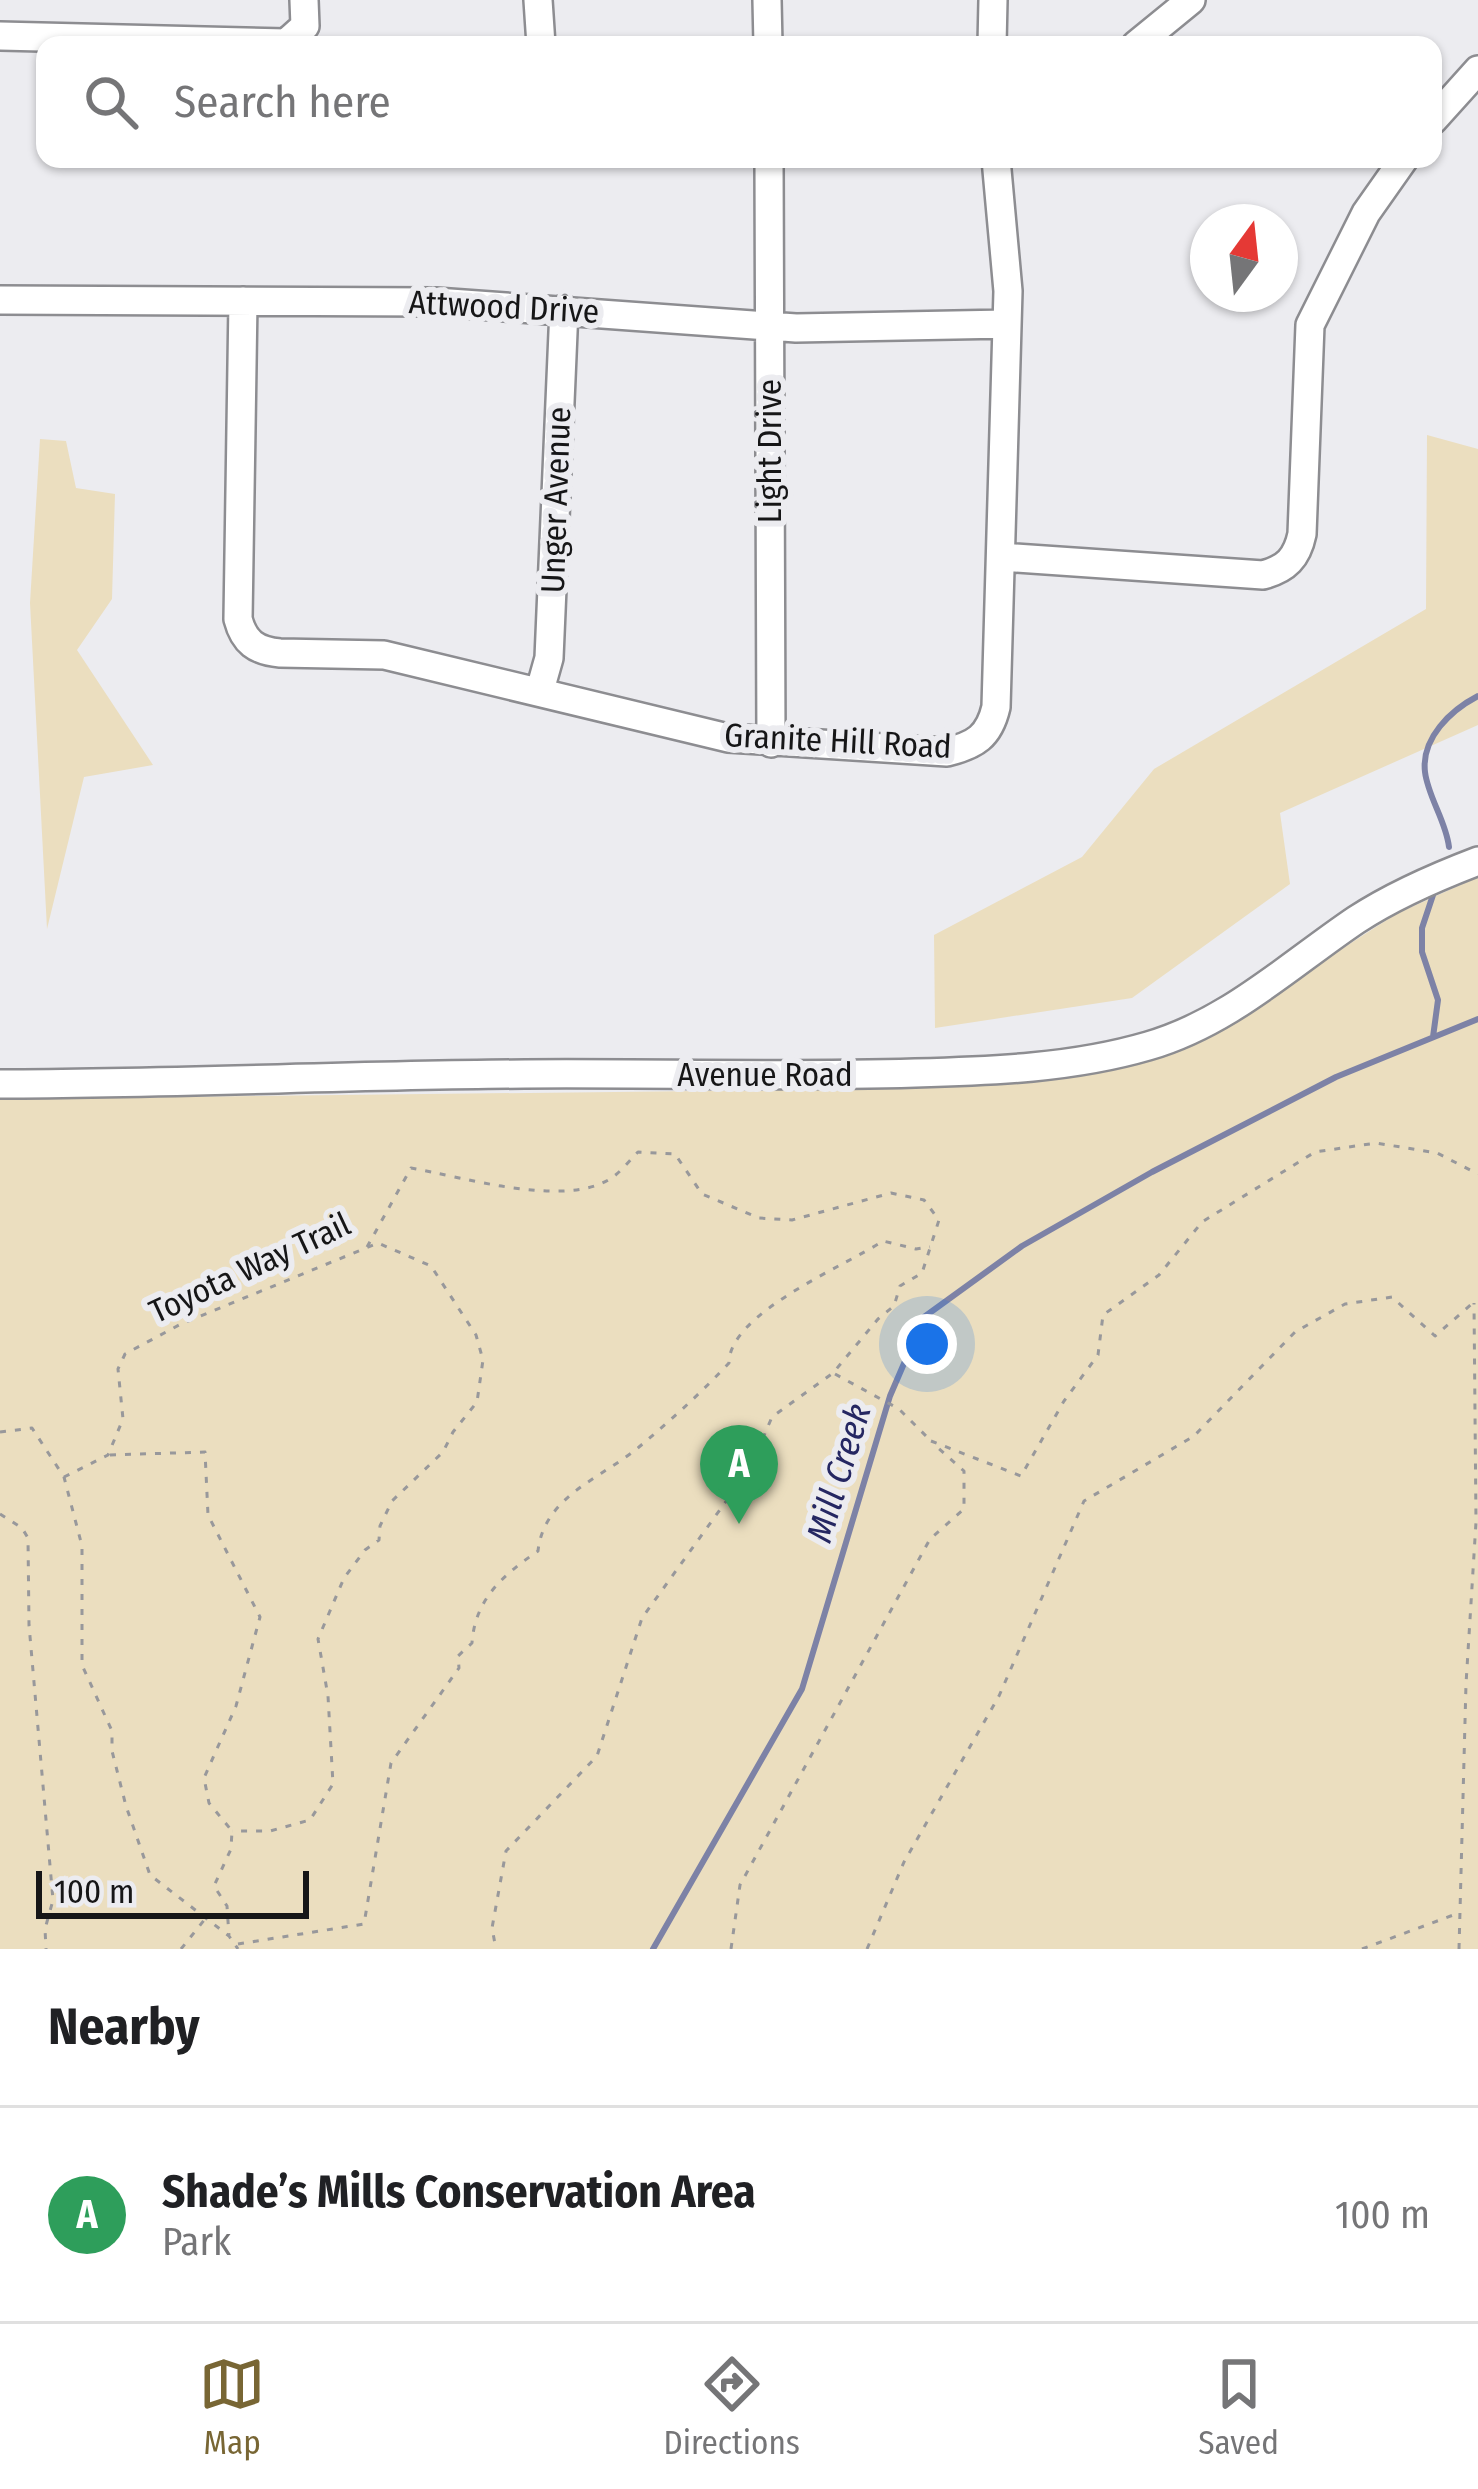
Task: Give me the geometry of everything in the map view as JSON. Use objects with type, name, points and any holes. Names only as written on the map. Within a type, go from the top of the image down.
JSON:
[{"type":"street","points":[[294,36],[304,26],[304,0]]},
{"type":"street","points":[[538,0],[540,36]]},
{"type":"street","points":[[767,0],[768,36]]},
{"type":"street","points":[[992,0],[992,36]]},
{"type":"street","points":[[1147,36],[1191,0]]},
{"type":"street","points":[[0,36],[36,37]]},
{"type":"street","points":[[1442,110],[1478,70]]},
{"type":"street","name":"Light Drive","points":[[769,168],[771,743]]},
{"type":"street","name":"Granite Hill Road","points":[[243,302],[238,619],[242,634],[265,652],[383,655],[541,690],[682,729],[771,743],[947,752],[975,745],[992,725],[996,707],[1008,291],[997,168]]},
{"type":"street","points":[[1001,557],[1263,575],[1291,562],[1302,534],[1310,326],[1366,213],[1398,168]]},
{"type":"street","name":"Attwood Drive","points":[[0,300],[436,302],[796,328],[1006,324]]},
{"type":"street","name":"Unger Avenue","points":[[541,690],[549,658],[564,309]]},
{"type":"street","name":"Avenue Road","points":[[0,1084],[522,1074],[817,1076],[1010,1068],[1111,1055],[1178,1037],[1225,1013],[1358,919],[1412,888],[1478,861]]},
{"type":"path","points":[[931,1441],[1021,1476],[1064,1401],[1099,1355],[1103,1315],[1159,1275],[1202,1222],[1315,1152],[1376,1143],[1438,1153],[1478,1174]]},
{"type":"path","name":"Toyota Way Trail","points":[[108,1455],[123,1419],[118,1369],[125,1354],[181,1324],[367,1247],[411,1168],[532,1190],[578,1191],[610,1179],[638,1152],[674,1154],[702,1194],[759,1218],[792,1220],[891,1193],[924,1200],[939,1220],[932,1247]]},
{"type":"path","points":[[0,1432],[32,1428],[64,1477],[82,1546],[82,1665],[112,1731],[112,1751],[126,1806],[150,1876],[238,1947],[364,1924],[391,1763],[459,1668],[458,1656],[472,1643],[474,1617],[495,1585],[538,1551],[540,1533],[574,1489],[633,1452],[695,1397],[729,1364],[729,1353],[744,1329],[772,1306],[883,1241],[916,1250],[932,1247]]},
{"type":"path","points":[[232,1831],[270,1831],[310,1820],[333,1784],[328,1696],[317,1639],[344,1578],[379,1540],[392,1501],[443,1452],[477,1402],[483,1360],[476,1335],[431,1266],[378,1243],[367,1247]]},
{"type":"path","points":[[496,1949],[492,1928],[506,1851],[596,1756],[643,1618],[750,1468],[772,1417],[833,1372],[894,1306],[900,1286],[922,1273],[932,1247]]},
{"type":"path","points":[[867,1949],[904,1862],[999,1696],[1084,1501],[1194,1436],[1295,1332],[1345,1304],[1392,1297],[1435,1336],[1476,1302]]},
{"type":"path","points":[[1459,1949],[1464,1726],[1476,1522],[1476,1302]]},
{"type":"path","points":[[731,1949],[740,1885],[930,1539],[964,1509],[964,1471],[899,1409],[833,1372]]},
{"type":"path","points":[[64,1477],[108,1455],[205,1452],[208,1515],[260,1617],[236,1706],[204,1778],[209,1803],[232,1831],[231,1849],[214,1886],[227,1906],[229,1936]]},
{"type":"path","points":[[0,1514],[22,1528],[28,1538],[29,1624],[52,1900],[46,1949]]},
{"type":"path","points":[[1464,1726],[1478,1726]]},
{"type":"path","points":[[1362,1949],[1458,1914]]},
{"type":"path","points":[[182,1949],[206,1918]]},
{"type":"shaded area","points":[[1427,435],[1478,449],[1478,725],[1280,813],[1290,884],[1132,998],[935,1028],[934,935],[1082,857],[1154,769],[1426,609]]},
{"type":"shaded area","points":[[40,439],[66,441],[76,488],[115,494],[112,599],[77,650],[153,765],[84,777],[47,929],[30,603]]},
{"type":"shaded area","points":[[1478,877],[1478,1949],[0,1949],[0,1099],[866,1089],[1162,1057],[1199,1041],[1396,914]]},
{"type":"waterway","points":[[1449,847],[1427,781],[1425,760],[1440,726],[1478,696]]},
{"type":"waterway","points":[[1433,1037],[1438,1000],[1422,952],[1422,928],[1435,889]]},
{"type":"waterway","name":"Mill Creek","points":[[653,1949],[802,1689],[890,1396],[924,1317],[1022,1246],[1152,1172],[1336,1077],[1478,1019]]},
{"type":"place","name":"Shade’s Mills Conservation Area","points":[[739,1524]]}]
